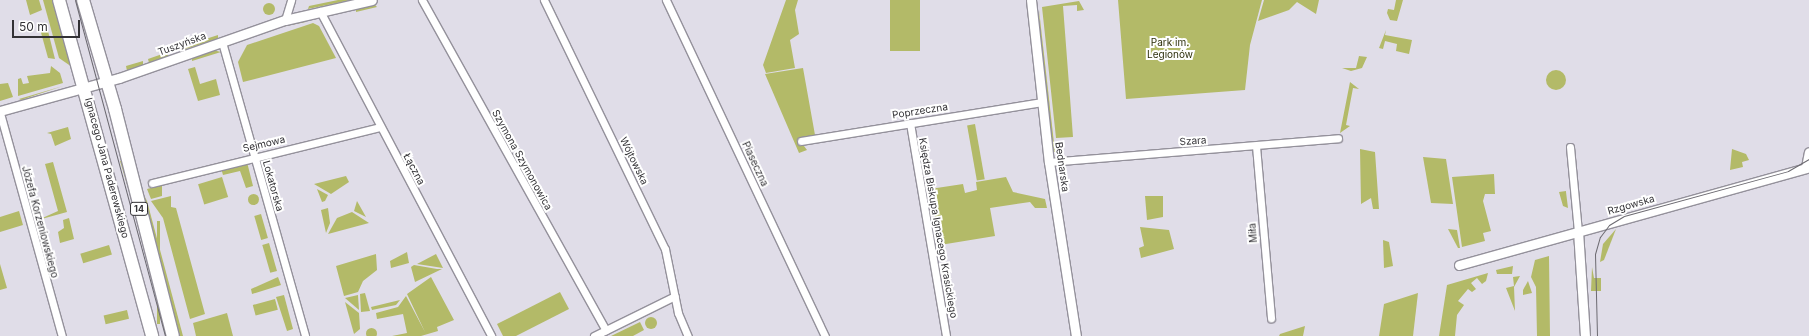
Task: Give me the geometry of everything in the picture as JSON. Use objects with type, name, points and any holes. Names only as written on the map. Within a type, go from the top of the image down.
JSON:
[{"type":"main road","name":"Ignacego Jana Paderewskiego","points":[[60,0],[152,336]]},
{"type":"main road","name":"Ignacego Jana Paderewskiego","points":[[83,0],[106,81],[173,336]]},
{"type":"street","points":[[285,20],[292,0]]},
{"type":"street","name":"Tuszyńska","points":[[0,112],[106,81],[285,20],[372,0]]},
{"type":"street","name":"Szymona Szymonowica","points":[[422,0],[606,330]]},
{"type":"street","name":"Wójtowska","points":[[544,0],[665,249],[675,296],[688,336]]},
{"type":"street","name":"Piaseczna","points":[[666,0],[825,336]]},
{"type":"street","name":"Bednarska","points":[[1031,0],[1049,162],[1076,336]]},
{"type":"street","name":"Łączna","points":[[320,11],[491,336]]},
{"type":"street","name":"Lokatorska","points":[[222,42],[305,336]]},
{"type":"street","name":"Poprzeczna","points":[[801,141],[1042,102]]},
{"type":"street","name":"Józefa Korzeniowskiego","points":[[0,112],[62,336]]},
{"type":"street","name":"Księdza Biskupa Ignacego Krasickiego","points":[[910,123],[946,336]]},
{"type":"street","name":"Sejmowa","points":[[152,183],[380,127]]},
{"type":"street","name":"Szara","points":[[1049,162],[1338,138]]},
{"type":"street","name":"Miła","points":[[1256,146],[1271,318]]},
{"type":"street","points":[[1570,147],[1578,231],[1585,336]]},
{"type":"street","points":[[1808,167],[1809,152]]},
{"type":"street","name":"Rzgowska","points":[[1459,265],[1808,167]]},
{"type":"street","points":[[594,336],[675,296]]},
{"type":"green space","points":[[26,0],[39,0],[42,10],[30,15]]},
{"type":"green space","points":[[43,0],[55,0],[72,67],[59,58]]},
{"type":"green space","points":[[338,0],[351,0],[308,9],[309,6]]},
{"type":"green space","points":[[786,0],[798,0],[795,10],[799,34],[790,40],[795,68],[766,73],[763,65]]},
{"type":"green space","points":[[890,0],[920,0],[920,51],[890,51]]},
{"type":"green space","name":"Park im. Legionów","points":[[1118,0],[1262,0],[1250,45],[1245,90],[1126,99]]},
{"type":"green space","points":[[1264,0],[1319,0],[1316,14],[1297,2],[1289,10],[1258,21]]},
{"type":"green space","points":[[1396,0],[1403,0],[1397,21],[1390,20],[1387,13],[1388,9],[1394,10]]},
{"type":"green space","points":[[1079,1],[1084,10],[1077,11],[1077,5],[1063,6],[1073,137],[1056,138],[1042,7]]},
{"type":"green space","points":[[267,3],[271,3],[275,9],[271,15],[267,15],[263,11],[263,7]]},
{"type":"green space","points":[[374,4],[377,7],[356,12],[356,8]]},
{"type":"green space","points":[[1039,10],[1055,152],[1041,61]]},
{"type":"green space","points":[[305,20],[306,22],[277,28],[286,25]]},
{"type":"green space","points":[[313,23],[319,26],[336,58],[243,82],[238,62],[247,45]]},
{"type":"green space","points":[[47,27],[55,59],[48,58],[40,29]]},
{"type":"green space","points":[[1386,30],[1385,35],[1412,40],[1409,54],[1396,51],[1397,44],[1385,41],[1383,49],[1379,48]]},
{"type":"green space","points":[[218,35],[218,39],[182,50],[181,47]]},
{"type":"green space","points":[[213,50],[221,52],[192,61],[192,57]]},
{"type":"green space","points":[[168,52],[168,57],[149,63],[148,59]]},
{"type":"green space","points":[[1359,56],[1367,57],[1362,68],[1351,71],[1342,68],[1356,68]]},
{"type":"green space","points":[[143,61],[143,65],[127,71],[126,66]]},
{"type":"green space","points":[[51,66],[60,73],[63,83],[18,96],[18,79],[21,78],[23,84],[29,83],[27,76],[50,73]]},
{"type":"green space","points":[[195,67],[200,84],[216,79],[220,95],[198,101],[188,69]]},
{"type":"green space","points":[[803,68],[815,135],[798,138],[807,150],[799,153],[765,74]]},
{"type":"green space","points":[[1556,70],[1563,73],[1566,80],[1563,87],[1556,90],[1549,87],[1546,80],[1549,73]]},
{"type":"green space","points":[[1350,82],[1359,89],[1353,88],[1346,125],[1350,126],[1340,133]]},
{"type":"green space","points":[[8,83],[13,97],[0,101],[0,84]]},
{"type":"green space","points":[[63,86],[21,100],[19,99]]},
{"type":"green space","points":[[975,124],[985,179],[977,181],[967,125]]},
{"type":"green space","points":[[68,127],[71,139],[55,146],[51,134],[47,133]]},
{"type":"green space","points":[[1360,149],[1375,152],[1379,209],[1373,209],[1371,198],[1361,204]]},
{"type":"green space","points":[[1732,149],[1746,154],[1749,160],[1742,162],[1743,167],[1730,170]]},
{"type":"green space","points":[[1423,157],[1446,159],[1453,204],[1431,203]]},
{"type":"green space","points":[[123,160],[130,185],[133,205],[120,161]]},
{"type":"green space","points":[[53,162],[67,212],[38,220],[58,211],[45,164]]},
{"type":"green space","points":[[247,162],[253,186],[246,188],[240,171],[223,175],[221,168]]},
{"type":"green space","points":[[1494,174],[1495,194],[1485,194],[1483,201],[1491,231],[1483,233],[1485,241],[1462,247],[1452,177]]},
{"type":"green space","points":[[346,176],[349,182],[331,194],[314,184]]},
{"type":"green space","points":[[222,177],[228,197],[204,204],[198,184]]},
{"type":"green space","points":[[1006,177],[1013,192],[1045,199],[1047,208],[1035,208],[1030,202],[990,208],[995,236],[940,245],[930,189],[963,184],[965,193],[977,190],[976,182]]},
{"type":"green space","points":[[162,185],[162,196],[151,199],[147,189]]},
{"type":"green space","points":[[141,189],[147,201],[183,336],[179,336]]},
{"type":"green space","points":[[317,189],[328,195],[325,201],[322,202]]},
{"type":"green space","points":[[1566,191],[1568,208],[1563,206],[1559,192]]},
{"type":"green space","points":[[253,193],[257,195],[259,199],[257,203],[253,205],[249,203],[247,199],[249,195]]},
{"type":"green space","points":[[171,196],[171,207],[176,208],[205,314],[190,319],[163,218],[151,201]]},
{"type":"green space","points":[[1145,196],[1163,196],[1163,217],[1147,220]]},
{"type":"green space","points":[[357,201],[366,217],[354,211]]},
{"type":"green space","points":[[328,208],[330,223],[326,233],[321,210]]},
{"type":"green space","points":[[19,211],[23,225],[0,232],[0,217]]},
{"type":"green space","points":[[352,212],[369,223],[328,234],[337,218]]},
{"type":"green space","points":[[261,214],[268,238],[261,240],[254,216]]},
{"type":"green space","points":[[69,218],[74,239],[60,243],[58,232],[64,228],[63,220]]},
{"type":"green space","points":[[157,221],[160,221],[160,324],[157,324]]},
{"type":"green space","points":[[1140,227],[1169,230],[1174,249],[1141,258],[1139,248],[1144,246]]},
{"type":"green space","points":[[1448,229],[1457,230],[1460,248],[1458,248]]},
{"type":"green space","points":[[1616,229],[1604,260],[1600,262],[1603,244]]},
{"type":"green space","points":[[1383,240],[1389,242],[1393,266],[1384,268]]},
{"type":"green space","points":[[269,243],[277,271],[270,273],[262,245]]},
{"type":"green space","points":[[109,245],[112,255],[83,263],[80,254]]},
{"type":"green space","points":[[407,252],[409,263],[391,268],[390,261]]},
{"type":"green space","points":[[376,254],[377,270],[363,281],[358,292],[344,296],[336,266]]},
{"type":"green space","points":[[436,254],[443,268],[417,264]]},
{"type":"green space","points":[[1549,256],[1550,336],[1537,336],[1536,287],[1531,277],[1535,260]]},
{"type":"green space","points":[[0,264],[7,288],[0,290]]},
{"type":"green space","points":[[414,265],[442,269],[415,282],[411,267]]},
{"type":"green space","points":[[1513,266],[1512,274],[1497,274],[1496,270]]},
{"type":"green space","points":[[1592,267],[1594,278],[1601,278],[1601,291],[1591,291]]},
{"type":"green space","points":[[1488,273],[1486,281],[1482,284],[1477,278],[1471,283],[1476,289],[1472,292],[1468,289],[1458,301],[1464,305],[1457,315],[1455,336],[1439,336],[1447,285]]},
{"type":"green space","points":[[1520,276],[1514,287],[1515,311],[1506,288],[1514,286],[1513,277]]},
{"type":"green space","points":[[278,277],[281,285],[252,294],[251,289]]},
{"type":"green space","points":[[431,277],[454,320],[437,327],[438,331],[421,336],[392,336],[407,333],[403,314],[377,319],[376,313],[398,307],[406,296],[425,332],[407,294]]},
{"type":"green space","points":[[1528,281],[1532,293],[1523,295],[1523,290]]},
{"type":"green space","points":[[560,292],[569,309],[516,336],[503,336],[497,324]]},
{"type":"green space","points":[[365,293],[370,311],[361,312],[360,294]]},
{"type":"green space","points":[[1418,293],[1413,336],[1379,336],[1384,304]]},
{"type":"green space","points":[[284,295],[293,329],[287,331],[276,297]]},
{"type":"green space","points":[[358,295],[359,310],[345,298]]},
{"type":"green space","points":[[275,299],[278,310],[256,316],[253,305]]},
{"type":"green space","points":[[400,300],[396,305],[372,310],[371,307]]},
{"type":"green space","points":[[345,302],[359,313],[360,329],[354,334]]},
{"type":"green space","points":[[127,310],[129,319],[106,324],[104,315]]},
{"type":"green space","points":[[227,313],[233,336],[196,336],[193,323]]},
{"type":"green space","points":[[651,317],[655,319],[657,323],[655,327],[651,329],[647,327],[645,323],[647,319]]},
{"type":"green space","points":[[640,322],[644,330],[633,336],[611,336]]},
{"type":"green space","points":[[1305,326],[1303,336],[1279,336],[1280,334]]},
{"type":"green space","points":[[369,328],[373,328],[375,329],[375,337],[369,338],[366,335],[366,331]]},
{"type":"tram line","points":[[75,0],[165,336]]},
{"type":"tram line","points":[[1597,336],[1595,254],[1600,237],[1609,225],[1624,216],[1788,171],[1809,159]]}]
